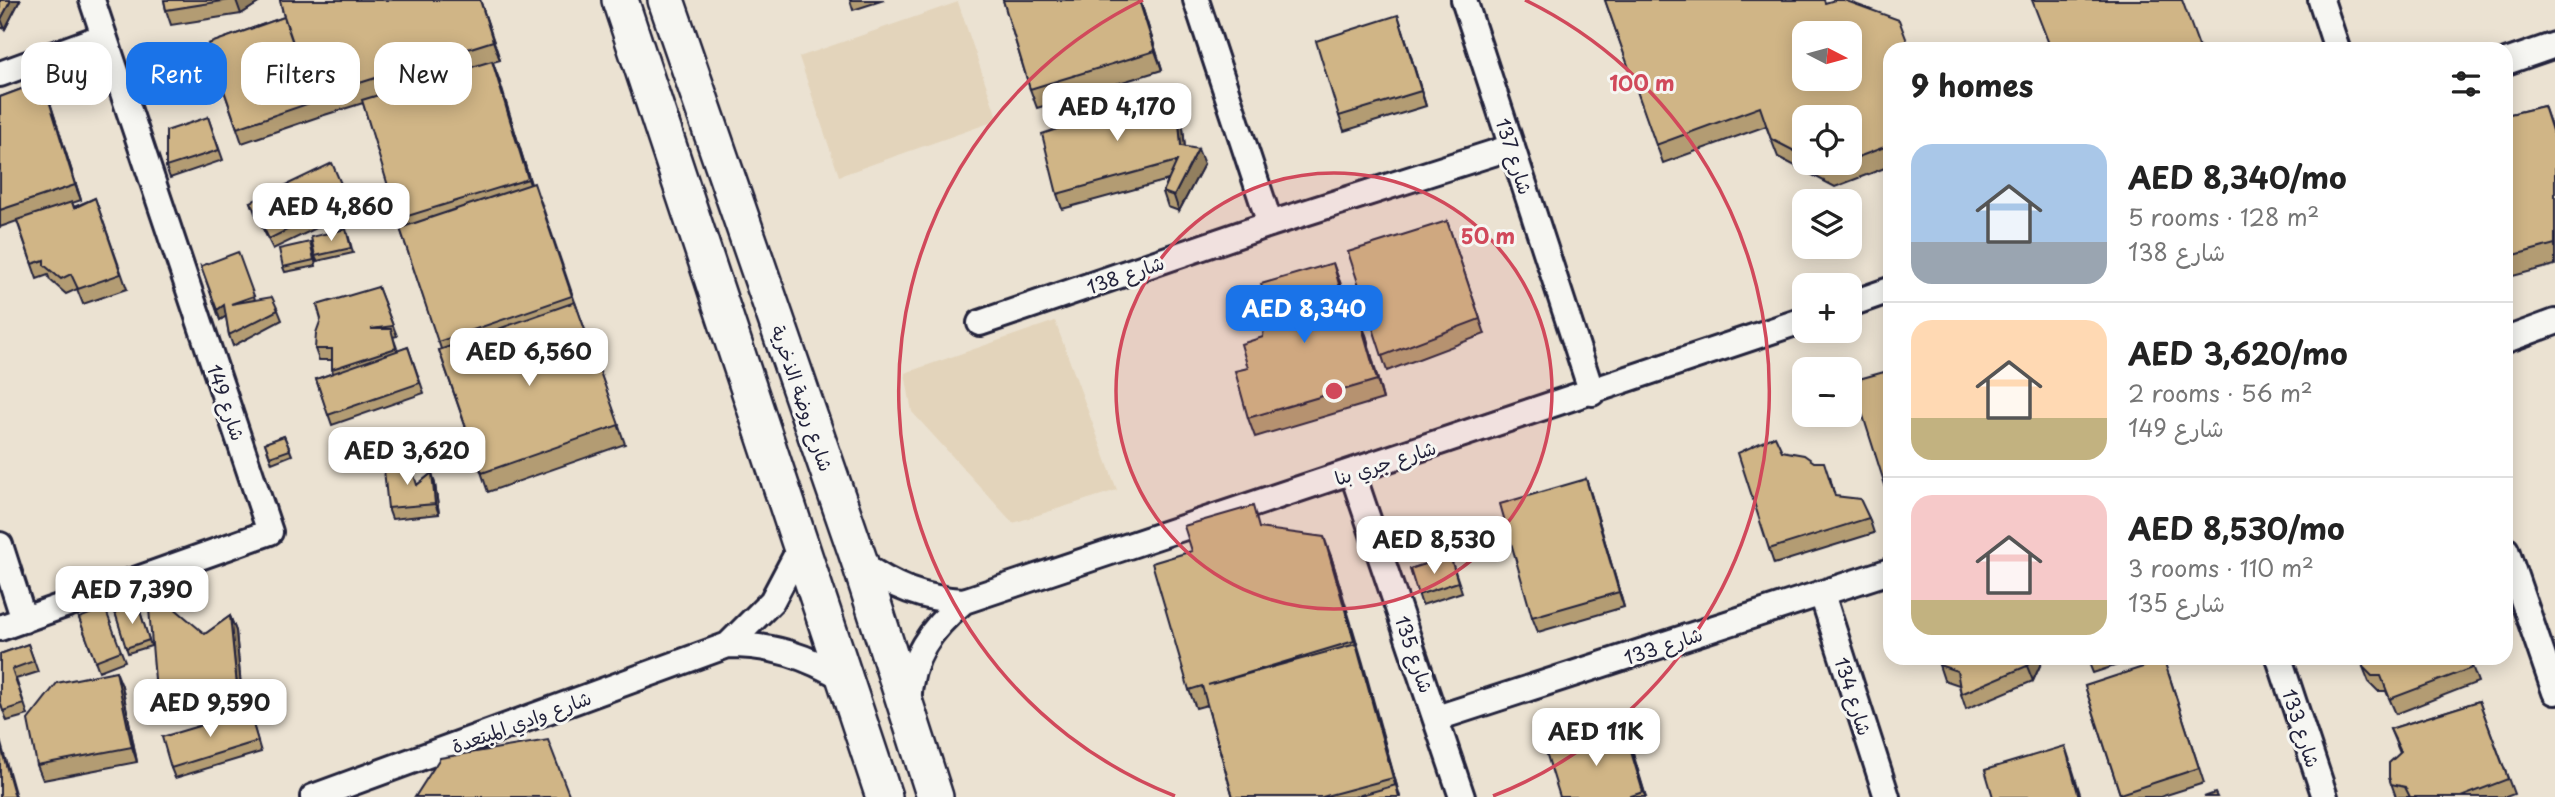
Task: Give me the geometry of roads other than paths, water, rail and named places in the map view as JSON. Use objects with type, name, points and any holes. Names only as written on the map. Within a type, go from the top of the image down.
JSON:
[{"type":"street","name":"شارع 149","points":[[0,628],[270,532],[92,0]]},
{"type":"street","points":[[620,0],[884,797]]},
{"type":"street","name":"شارع روضة الذخرية","points":[[666,0],[860,563],[935,797]]},
{"type":"street","points":[[1196,0],[1270,224]]},
{"type":"street","name":"شارع 137","points":[[1464,0],[1592,393]]},
{"type":"street","points":[[2321,0],[2335,42]]},
{"type":"street","points":[[0,74],[104,36]]},
{"type":"street","points":[[2513,60],[2555,45]]},
{"type":"street","name":"شارع 138","points":[[980,323],[1270,224],[1512,148]]},
{"type":"street","points":[[1862,300],[1883,292]]},
{"type":"street","points":[[2513,337],[2555,322]]},
{"type":"street","name":"شارع جري بنا","points":[[908,714],[909,681],[919,649],[938,622],[964,601],[1792,324]]},
{"type":"street","name":"شارع 135","points":[[1353,472],[1462,797]]},
{"type":"street","points":[[0,545],[24,620]]},
{"type":"street","name":"شارع وادي المبتعدة","points":[[728,645],[772,601],[801,546]]},
{"type":"street","name":"شارع جري بنا","points":[[860,563],[883,580],[908,592],[936,599],[964,601]]},
{"type":"street","points":[[2513,570],[2555,692]]},
{"type":"street","name":"شارع 133","points":[[1437,718],[1883,573]]},
{"type":"street","name":"شارع 134","points":[[1822,594],[1887,797]]},
{"type":"street","name":"شارع وادي المبتعدة","points":[[313,797],[357,790],[728,645],[759,645],[790,651],[819,663],[845,679]]},
{"type":"street","name":"شارع 133","points":[[2281,665],[2325,797]]}]
